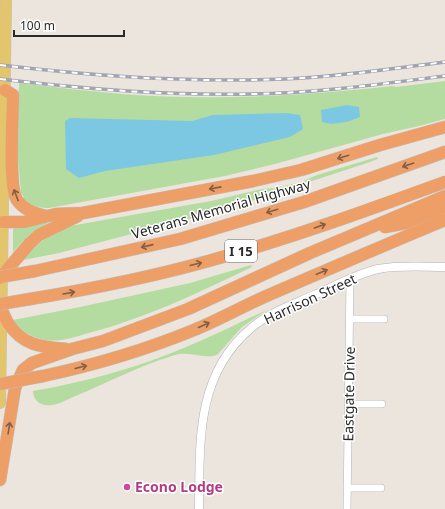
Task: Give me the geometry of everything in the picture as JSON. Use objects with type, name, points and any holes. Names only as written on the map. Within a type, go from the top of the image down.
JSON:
[{"type":"highway","points":[[5,90],[13,95],[12,177],[16,198],[25,208],[46,216]]},
{"type":"highway","points":[[3,222],[24,222],[56,214],[82,214],[254,181],[294,171],[445,127]]},
{"type":"highway","name":"Veterans Memorial Highway","points":[[1,277],[35,271],[187,237],[304,202],[445,152]]},
{"type":"highway","name":"I 15","points":[[1,307],[145,277],[211,260],[314,228],[445,182]]},
{"type":"highway","points":[[0,480],[15,388],[23,370],[32,363],[72,349],[103,341],[188,309],[356,233],[445,196]]},
{"type":"highway","points":[[356,233],[406,223],[445,207]]},
{"type":"highway","points":[[1,277],[30,243],[39,235],[82,214]]},
{"type":"highway","points":[[0,384],[43,376],[118,357],[173,338],[326,270],[445,220]]},
{"type":"highway","points":[[1,307],[7,322],[13,330],[32,344],[48,348],[72,349]]},
{"type":"main road","points":[[0,403],[6,0]]},
{"type":"street","name":"Harrison Street","points":[[199,509],[203,414],[209,392],[217,371],[226,356],[237,341],[250,328],[264,318],[350,279],[378,269],[393,267],[445,267]]},
{"type":"street","name":"Eastgate Drive","points":[[347,509],[350,279]]},
{"type":"street","points":[[350,319],[384,319]]},
{"type":"street","points":[[348,404],[382,404]]},
{"type":"street","points":[[347,488],[381,488]]},
{"type":"green space","points":[[445,81],[445,119],[419,126],[383,134],[275,164],[225,176],[49,208],[38,207],[29,203],[23,199],[24,197],[21,193],[17,149],[19,83],[122,94],[223,97],[291,95],[392,86],[396,87]]},
{"type":"green space","points":[[377,157],[378,159],[364,164],[254,200],[189,219],[59,253],[23,260],[44,240],[70,226],[211,201],[262,189],[277,188],[301,182],[317,175]]},
{"type":"green space","points":[[51,221],[28,236],[13,252],[14,226]]},
{"type":"green space","points":[[251,265],[252,267],[170,305],[107,328],[70,338],[51,340],[36,338],[23,330],[13,320],[190,283]]},
{"type":"green space","points":[[267,310],[242,327],[218,354],[214,356],[178,354],[136,369],[65,401],[55,404],[42,404],[36,400],[33,395],[33,391],[91,379],[130,368],[167,355]]},
{"type":"water","points":[[347,105],[359,107],[360,117],[341,123],[331,124],[322,122],[321,110]]},
{"type":"water","points":[[286,113],[300,115],[303,129],[290,137],[214,155],[105,171],[79,178],[66,169],[65,121],[70,118],[192,121],[213,115]]},
{"type":"railway","points":[[0,65],[114,76],[189,80],[265,80],[321,77],[445,62]]},
{"type":"railway","points":[[0,79],[126,91],[220,94],[325,90],[445,76]]},
{"type":"place","name":"Econo Lodge","points":[[127,487]]}]
